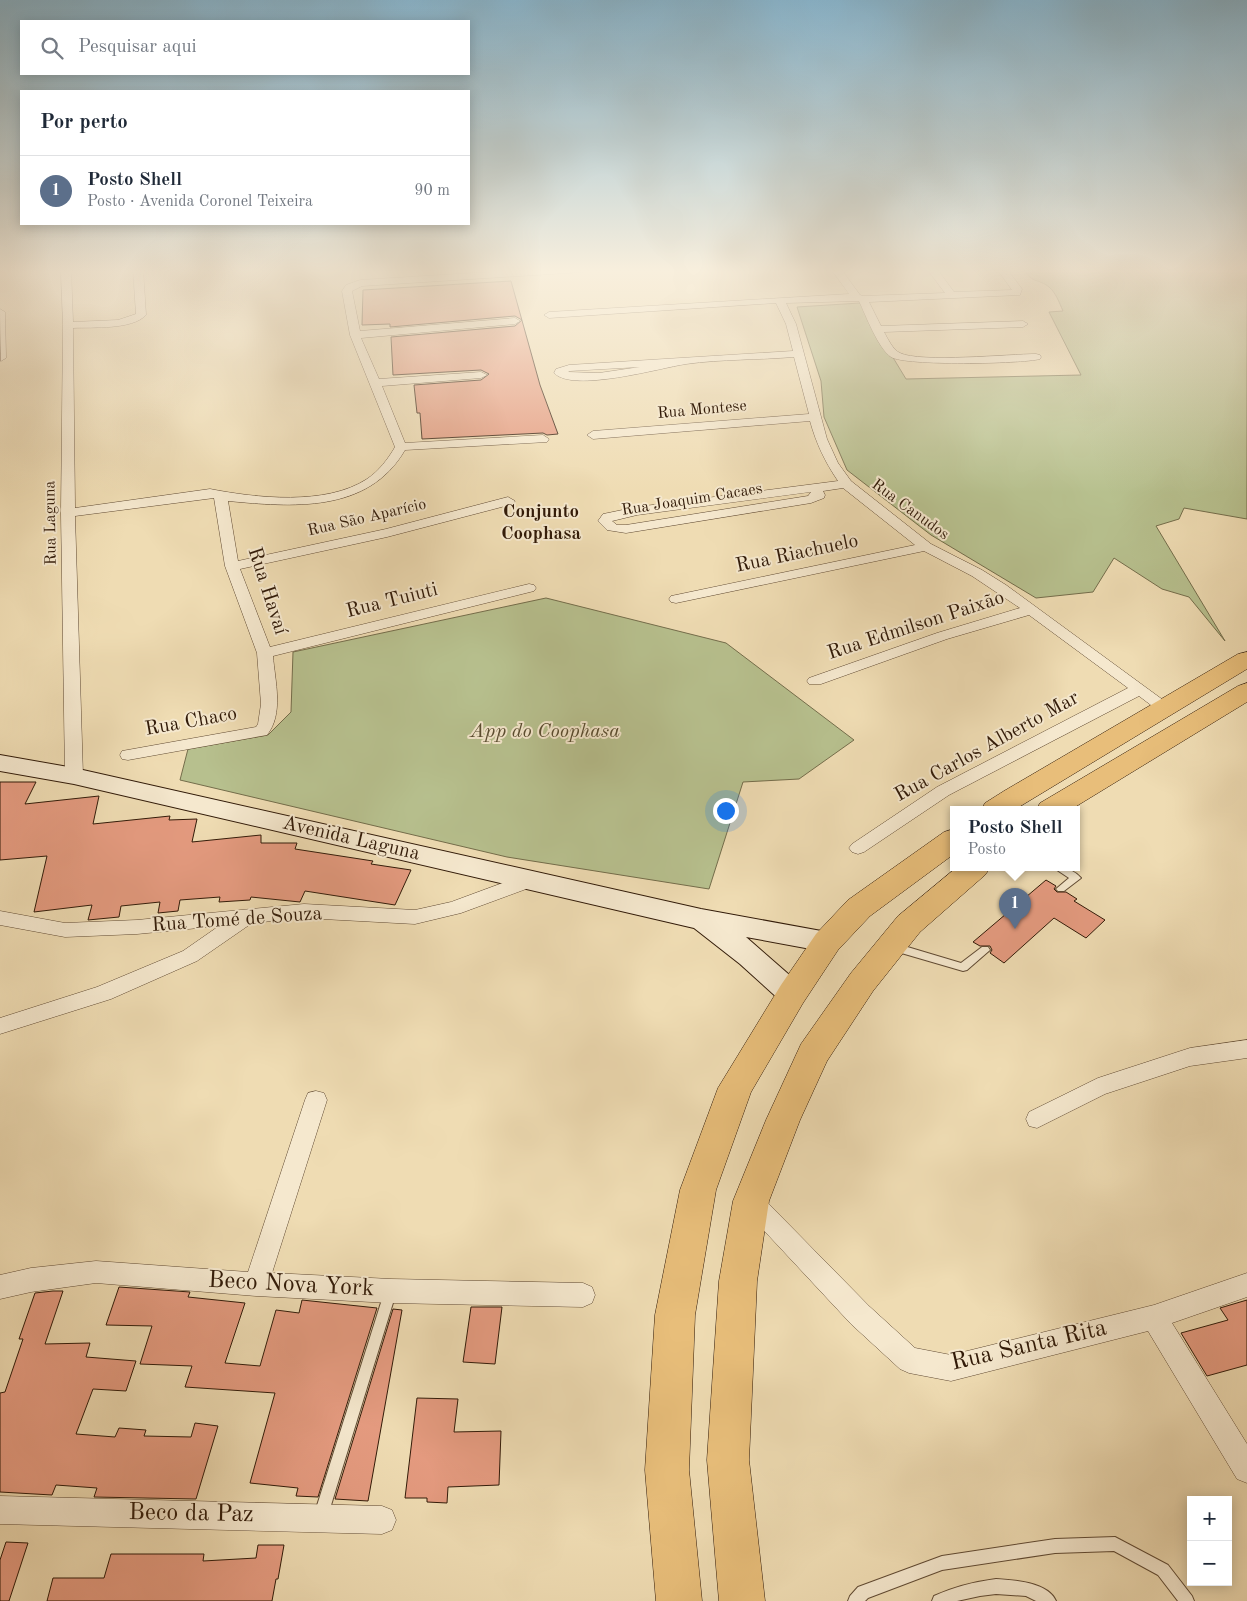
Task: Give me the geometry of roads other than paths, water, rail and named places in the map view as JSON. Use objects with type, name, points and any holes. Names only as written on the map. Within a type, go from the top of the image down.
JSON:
[{"type":"highway","points":[[1001,806],[1247,659]]},
{"type":"highway","points":[[1057,806],[1247,691]]},
{"type":"highway","points":[[679,1601],[667,1470],[675,1315],[698,1190],[735,1088],[792,994],[827,942],[859,908],[886,886],[950,842]]},
{"type":"highway","points":[[742,1601],[728,1460],[738,1281],[751,1201],[783,1120],[813,1054],[862,982],[910,924],[972,871]]},
{"type":"main road","name":"Avenida Laguna","points":[[0,763],[74,776],[701,919],[827,942]]},
{"type":"main road","name":"Avenida Laguna","points":[[701,919],[750,956],[792,994]]},
{"type":"street","points":[[1,344],[1,358]]},
{"type":"street","name":"Rua Laguna","points":[[68,344],[68,512],[74,776]]},
{"type":"street","points":[[359,344],[401,447]]},
{"type":"street","name":"Rua Canudos","points":[[796,344],[820,439],[832,463],[850,487],[926,547],[977,573],[1166,708]]},
{"type":"street","points":[[888,344],[895,355],[901,358],[922,360],[1036,357]]},
{"type":"street","points":[[680,362],[614,374],[567,377],[560,373],[560,371],[569,368],[798,354]]},
{"type":"street","points":[[375,383],[480,375]]},
{"type":"street","name":"Rua Montese","points":[[593,435],[814,417]]},
{"type":"street","points":[[401,447],[543,439]]},
{"type":"street","points":[[68,512],[210,493],[221,497],[305,501],[348,493],[371,482],[388,467],[401,447]]},
{"type":"street","name":"Rua Joaquim Cacaes","points":[[816,491],[811,499],[626,529],[614,529],[606,521],[608,517],[637,511],[850,487]]},
{"type":"street","name":"Rua Havaí","points":[[221,497],[232,566],[265,653],[269,704],[266,725],[261,731]]},
{"type":"street","name":"Rua São Aparício","points":[[232,566],[387,533],[508,501]]},
{"type":"street","name":"Rua Riachuelo","points":[[676,599],[926,547]]},
{"type":"street","name":"Rua Tuiuti","points":[[265,653],[529,588]]},
{"type":"street","name":"Rua Edmilson Paixão","points":[[815,681],[942,636],[1030,610]]},
{"type":"street","name":"Rua Carlos Alberto Mar","points":[[858,848],[944,791],[1139,689]]},
{"type":"street","name":"Rua Chaco","points":[[128,755],[261,731]]},
{"type":"street","name":"Rua Tomé de Souza","points":[[0,918],[65,930],[137,927],[304,911],[415,917],[454,908],[530,880]]},
{"type":"street","points":[[0,1026],[104,993],[190,956],[247,917]]},
{"type":"street","points":[[1037,1119],[1098,1088],[1190,1057],[1247,1050]]},
{"type":"street","points":[[256,1284],[316,1100]]},
{"type":"street","name":"Rua Santa Rita","points":[[751,1201],[860,1315],[909,1360],[951,1368],[1154,1317],[1247,1285]]},
{"type":"street","name":"Beco Nova York","points":[[0,1287],[32,1280],[96,1272],[256,1284],[391,1291],[583,1295]]},
{"type":"street","points":[[1154,1317],[1247,1469]]},
{"type":"street","name":"Beco da Paz","points":[[0,1510],[382,1520]]},
{"type":"lane","points":[[1061,889],[1076,878],[1065,871]]},
{"type":"lane","points":[[892,946],[963,967],[985,950]]},
{"type":"lane","points":[[320,1517],[391,1291]]},
{"type":"lane","points":[[855,1601],[863,1592],[942,1563],[1054,1546],[1115,1544],[1163,1570],[1188,1601]]},
{"type":"lane","points":[[939,1601],[948,1596],[987,1586],[1019,1588],[1042,1593],[1050,1601]]},
{"type":"place","name":"Posto Shell","points":[[1015,929]]},
{"type":"district","name":"Conjunto Coophasa","points":[[541,523]]},
{"type":"park label","name":"App do Coophasa","points":[[545,732]]}]
